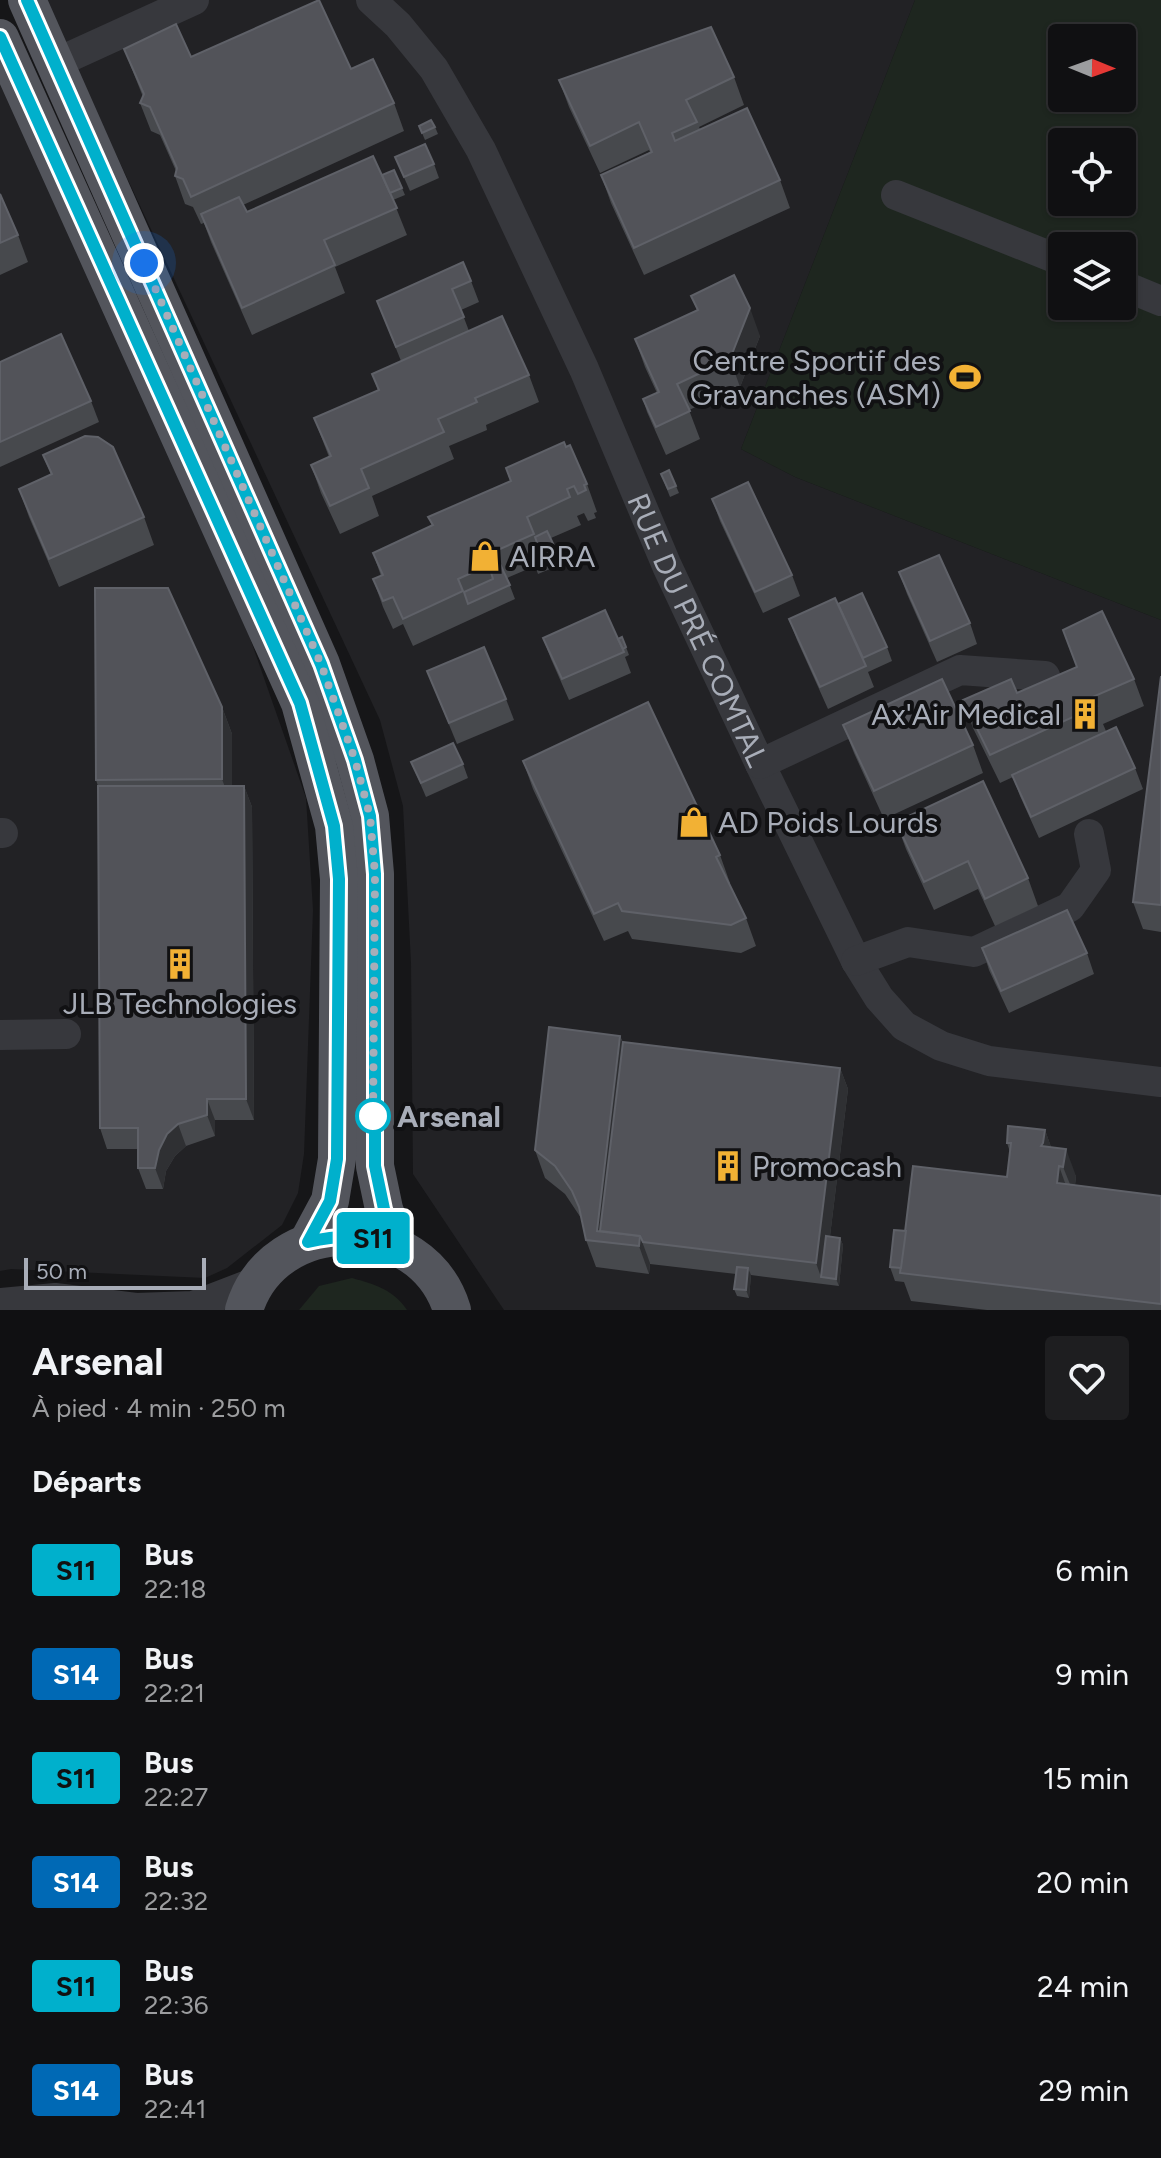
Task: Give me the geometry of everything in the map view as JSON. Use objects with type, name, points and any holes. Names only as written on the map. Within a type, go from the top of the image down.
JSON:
[{"type":"main road","points":[[27,0],[321,664],[355,760],[370,816],[375,874],[375,1166],[384,1209],[397,1246]]},
{"type":"main road","points":[[0,38],[300,703],[322,779],[334,826],[339,879],[337,1159],[330,1201],[308,1242]]},
{"type":"main road","points":[[251,1296],[280,1258],[308,1242],[338,1235],[368,1237],[397,1246],[420,1262],[438,1282],[452,1309]]},
{"type":"street","points":[[56,63],[194,0]]},
{"type":"street","name":"RUE DU PRÉ COMTAL","points":[[371,0],[398,25],[434,69],[481,150],[584,369],[667,566],[856,961],[879,998],[904,1026],[941,1046],[989,1061],[1161,1082]]},
{"type":"street","points":[[896,195],[1048,255]]},
{"type":"street","points":[[1136,291],[1161,301]]},
{"type":"street","points":[[760,764],[960,670],[1045,676]]},
{"type":"street","points":[[856,961],[908,942],[974,952],[1070,907],[1096,870],[1089,834]]},
{"type":"street","points":[[0,1035],[66,1034]]},
{"type":"street","points":[[0,1303],[55,1298],[139,1309],[193,1306],[251,1296]]},
{"type":"shaded area","points":[[44,0],[915,0],[741,449],[795,477],[1161,620],[1161,1310],[504,1310],[413,1174],[411,963],[403,806],[380,720]]},
{"type":"shaded area","name":"Centre Sportif des Gravanches (ASM)","points":[[915,0],[1161,0],[1161,620],[795,477],[741,449]]},
{"type":"shaded area","points":[[0,78],[250,638],[306,798],[313,910],[304,1154],[298,1193],[282,1225],[227,1268],[205,1278],[0,1271]]},
{"type":"shaded area","points":[[352,1278],[390,1293],[407,1310],[299,1310],[319,1286]]},
{"type":"building","points":[[319,0],[351,69],[373,59],[394,103],[191,197],[183,179],[175,176],[177,168],[150,107],[140,103],[144,94],[124,49],[176,24],[191,57]]},
{"type":"building","points":[[711,27],[734,77],[686,100],[697,122],[672,133],[675,141],[747,108],[780,180],[634,248],[601,175],[652,152],[639,122],[590,146],[559,80]]},
{"type":"building","points":[[431,120],[435,127],[422,133],[419,126]]},
{"type":"building","points":[[425,144],[434,164],[404,177],[395,157]]},
{"type":"building","points":[[373,156],[397,208],[324,240],[335,265],[242,308],[201,214],[239,197],[247,212]]},
{"type":"building","points":[[394,170],[402,188],[390,193],[382,175]]},
{"type":"building","points":[[0,194],[18,235],[0,243]]},
{"type":"building","points":[[463,262],[471,281],[452,289],[464,317],[396,347],[377,301]]},
{"type":"building","points":[[734,275],[750,308],[730,359],[677,384],[690,411],[656,427],[643,399],[659,392],[635,339],[698,310],[691,296]]},
{"type":"building","points":[[502,316],[529,375],[475,398],[477,402],[438,419],[444,432],[361,469],[369,488],[330,506],[311,465],[331,456],[314,418],[379,390],[372,374]]},
{"type":"building","points":[[61,334],[91,401],[0,442],[0,362]]},
{"type":"building","points":[[85,436],[98,437],[113,447],[144,517],[49,559],[19,489],[52,474],[43,455]]},
{"type":"building","points":[[564,442],[566,447],[570,445],[587,484],[584,485],[586,490],[578,494],[574,486],[567,489],[570,497],[527,517],[534,534],[484,556],[489,565],[458,579],[463,591],[403,619],[393,597],[383,601],[373,579],[383,575],[373,553],[433,525],[428,517],[511,481],[506,468]]},
{"type":"building","points":[[669,470],[676,486],[668,489],[661,474]]},
{"type":"building","points":[[748,482],[792,575],[755,592],[712,499]]},
{"type":"building","points":[[547,531],[559,556],[536,567],[532,558],[541,554],[535,537]]},
{"type":"building","points":[[939,555],[970,623],[930,641],[899,572]]},
{"type":"building","points":[[500,564],[510,585],[468,604],[464,592],[493,579],[490,569]]},
{"type":"building","points":[[95,588],[168,588],[222,707],[222,779],[96,780]]},
{"type":"building","points":[[862,593],[887,647],[863,658],[838,604]]},
{"type":"building","points":[[835,598],[866,666],[820,687],[789,619]]},
{"type":"building","points":[[605,610],[624,652],[562,679],[543,638]]},
{"type":"building","points":[[1102,611],[1134,679],[1090,698],[1097,706],[990,755],[963,700],[1011,679],[1017,693],[1077,667],[1063,630]]},
{"type":"building","points":[[622,637],[626,647],[623,649],[618,639]]},
{"type":"building","points":[[484,647],[506,699],[449,723],[427,671]]},
{"type":"building","points":[[1161,676],[1161,905],[1133,902]]},
{"type":"building","points":[[942,679],[973,745],[874,791],[843,725]]},
{"type":"building","points":[[648,702],[746,918],[731,925],[622,911],[618,903],[594,914],[523,761]]},
{"type":"building","points":[[1116,727],[1135,768],[1031,817],[1012,775]]},
{"type":"building","points":[[453,743],[463,764],[421,783],[411,762]]},
{"type":"building","points":[[983,781],[1028,878],[985,899],[968,861],[924,882],[896,822]]},
{"type":"building","name":"JLB Technologies","points":[[98,786],[244,786],[246,1099],[207,1099],[207,1115],[178,1124],[167,1134],[155,1168],[138,1168],[138,1128],[100,1128]]},
{"type":"building","points":[[1067,910],[1087,953],[1001,991],[982,948]]},
{"type":"building","points":[[549,1027],[620,1036],[597,1231],[640,1236],[639,1246],[586,1240],[572,1191],[555,1166],[535,1150]]},
{"type":"building","name":"Promocash","points":[[623,1042],[840,1068],[816,1263],[643,1242],[640,1236],[600,1231]]},
{"type":"building","points":[[1008,1126],[1045,1130],[1041,1146],[1066,1149],[1063,1167],[1059,1166],[1057,1183],[1161,1196],[1161,1304],[900,1273],[913,1166],[1007,1177],[1011,1143],[1007,1143]]},
{"type":"building","points":[[894,1230],[906,1231],[901,1268],[890,1267]]},
{"type":"building","points":[[826,1236],[840,1238],[836,1279],[821,1277]]},
{"type":"building","points":[[737,1267],[748,1268],[746,1290],[734,1289]]},
{"type":"bus line","name":"S11","points":[[0,37],[300,703],[322,779],[334,826],[339,879],[337,1159],[330,1201],[308,1242],[338,1235],[368,1237],[397,1246],[384,1209],[375,1166],[375,874],[370,816],[355,760],[321,664],[27,0]]},
{"type":"place","name":"Centre Sportif des Gravanches (ASM)","points":[[965,377]]},
{"type":"place","name":"AIRRA","points":[[485,556]]},
{"type":"place","name":"Ax'Air Medical","points":[[1085,714]]},
{"type":"place","name":"AD Poids Lourds","points":[[694,822]]},
{"type":"place","name":"JLB Technologies","points":[[180,964]]},
{"type":"place","name":"Arsenal","points":[[373,1116]]},
{"type":"place","name":"Promocash","points":[[728,1166]]},
{"type":"route","points":[[144,263],[321,664],[355,760],[370,816],[375,874],[373,1119],[373,1116]]}]
